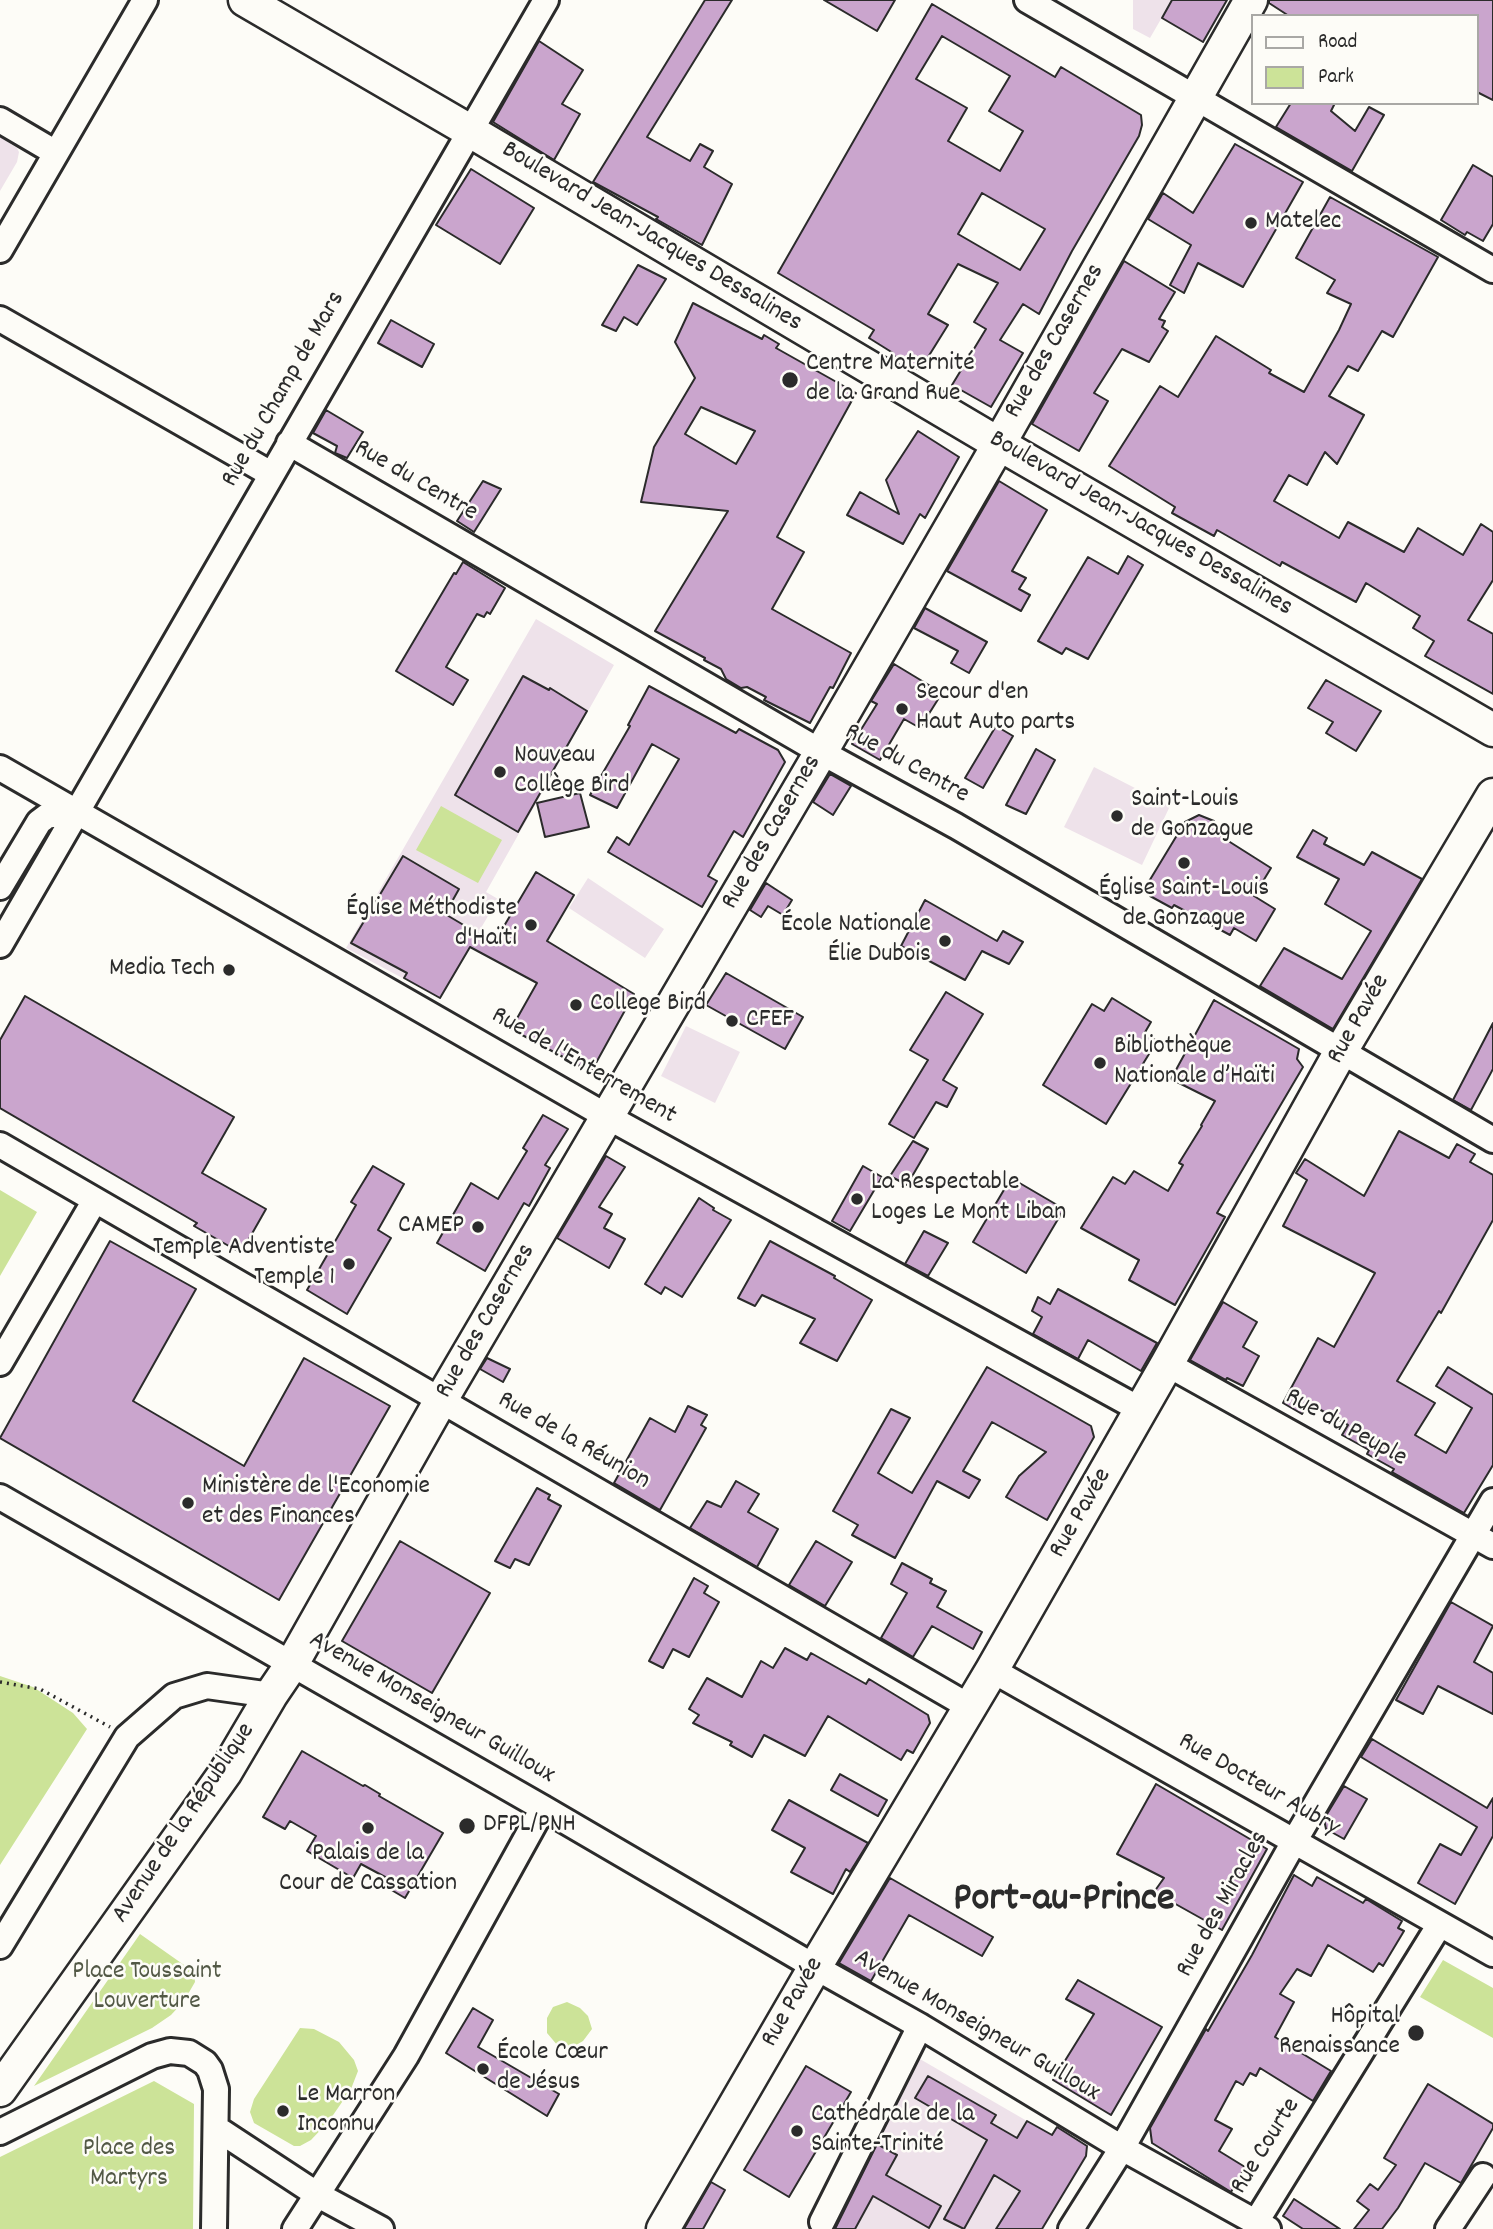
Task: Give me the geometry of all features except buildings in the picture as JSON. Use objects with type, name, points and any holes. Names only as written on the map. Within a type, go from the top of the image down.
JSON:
[{"type":"main road","name":"Boulevard Jean-Jacques Dessalines","points":[[245,0],[999,444],[1493,730]]},
{"type":"main road","name":"Rue des Casernes","points":[[292,1664],[441,1400],[999,444],[1251,0]]},
{"type":"main road","name":"Rue Pavée","points":[[663,2229],[992,1670],[1167,1364],[1340,1051],[1493,795]]},
{"type":"main road","name":"Avenue de la République","points":[[0,2090],[225,1773],[292,1664]]},
{"type":"street","points":[[0,250],[145,0]]},
{"type":"street","name":"Rue du Champ de Mars","points":[[0,945],[546,0]]},
{"type":"street","points":[[1027,0],[1493,270]]},
{"type":"street","points":[[0,120],[56,153]]},
{"type":"street","points":[[0,319],[271,474]]},
{"type":"street","name":"Rue du Centre","points":[[289,443],[821,752],[956,826],[1493,1140]]},
{"type":"street","name":"Rue de l'Enterrement","points":[[0,768],[608,1117],[1141,1410]]},
{"type":"street","points":[[0,887],[39,822],[52,814],[76,811]]},
{"type":"street","name":"Rue de la Réunion","points":[[0,1145],[970,1707]]},
{"type":"street","points":[[0,1363],[95,1200]]},
{"type":"street","name":"Rue du Peuple","points":[[1167,1364],[1484,1540]]},
{"type":"street","name":"Avenue Monseigneur Guilloux","points":[[0,1497],[920,2026],[1122,2148],[1262,2225]]},
{"type":"street","name":"Rue des Miracles","points":[[1071,2229],[1122,2148],[1295,1840],[1484,1540],[1493,1502]]},
{"type":"street","name":"Rue Docteur Aubry","points":[[992,1670],[1493,1954]]},
{"type":"street","name":"Avenue de la République","points":[[0,1946],[127,1737],[174,1696],[206,1686],[271,1695]]},
{"type":"street","points":[[295,2229],[406,2056],[543,1808]]},
{"type":"street","name":"Rue Courte","points":[[1262,2225],[1440,1924]]},
{"type":"street","points":[[822,2222],[920,2026]]},
{"type":"street","points":[[0,2132],[152,2056],[170,2051],[197,2057],[211,2070],[215,2078],[214,2229]]},
{"type":"street","points":[[216,2128],[318,2195],[381,2229]]},
{"type":"street","points":[[1448,2229],[1483,2176]]},
{"type":"path","points":[[0,1682],[40,1689],[127,1737]]},
{"type":"shaded area","points":[[1133,0],[1172,0],[1150,38],[1133,29]]},
{"type":"shaded area","points":[[0,137],[19,152],[17,162],[0,191]]},
{"type":"shaded area","name":"Nouveau Collège Bird","points":[[536,619],[614,665],[486,892],[498,899],[440,998],[346,948]]},
{"type":"shaded area","name":"Saint-Louis de Gonzague","points":[[1094,767],[1170,806],[1142,865],[1064,827]]},
{"type":"shaded area","points":[[588,878],[664,929],[645,958],[569,908]]},
{"type":"shaded area","points":[[686,1026],[740,1052],[715,1103],[661,1076]]},
{"type":"shaded area","points":[[913,2055],[1027,2121],[995,2175],[1019,2191],[996,2229],[827,2229]]},
{"type":"green space","points":[[441,806],[502,840],[478,883],[416,850]]},
{"type":"green space","points":[[0,1190],[37,1212],[0,1276]]},
{"type":"green space","points":[[0,1676],[33,1687],[73,1713],[87,1729],[0,1865]]},
{"type":"green space","name":"Place Toussaint Louverture","points":[[140,1934],[194,1972],[195,1982],[184,2001],[171,2015],[152,2028],[34,2086]]},
{"type":"green space","points":[[1443,1960],[1493,1988],[1493,2038],[1420,1997]]},
{"type":"green space","points":[[567,2002],[580,2008],[588,2016],[592,2029],[583,2041],[571,2048],[558,2046],[547,2033],[547,2018],[553,2007]]},
{"type":"green space","points":[[300,2028],[314,2029],[339,2042],[354,2060],[358,2071],[351,2089],[329,2121],[311,2140],[294,2146],[254,2123],[250,2112],[254,2099]]},
{"type":"green space","name":"Place des Martyrs","points":[[154,2081],[194,2104],[193,2229],[0,2229],[0,2157]]},
{"type":"place","name":"Matelec","points":[[1251,223]]},
{"type":"place","name":"Centre Maternité de la Grand Rue","points":[[790,380]]},
{"type":"place","name":"Secour d'en Haut Auto parts","points":[[902,709]]},
{"type":"place","name":"Nouveau Collège Bird","points":[[500,772]]},
{"type":"place","name":"Saint-Louis de Gonzague","points":[[1117,816]]},
{"type":"place","name":"Église Saint-Louis de Gonzague","points":[[1184,863]]},
{"type":"place","name":"Église Méthodiste d'Haïti","points":[[531,925]]},
{"type":"place","name":"École Nationale Élie Dubois","points":[[945,941]]},
{"type":"place","name":"Media Tech","points":[[229,970]]},
{"type":"place","name":"College Bird","points":[[576,1005]]},
{"type":"place","name":"CFEF","points":[[732,1021]]},
{"type":"place","name":"Bibliothèque Nationale d’Haïti","points":[[1100,1063]]},
{"type":"place","name":"La Respectable Loges Le Mont Liban","points":[[857,1199]]},
{"type":"place","name":"CAMEP","points":[[478,1227]]},
{"type":"place","name":"Temple Adventiste Temple 1","points":[[349,1264]]},
{"type":"place","name":"Ministère de l'Economie et des Finances","points":[[188,1503]]},
{"type":"place","name":"DFPL/PNH","points":[[467,1826]]},
{"type":"place","name":"Palais de la Cour de Cassation","points":[[368,1828]]},
{"type":"place","name":"Hôpital Renaissance","points":[[1416,2033]]},
{"type":"place","name":"École Cœur de Jésus","points":[[483,2069]]},
{"type":"place","name":"Le Marron Inconnu","points":[[283,2111]]},
{"type":"place","name":"Cathédrale de la Sainte-Trinité","points":[[797,2131]]},
{"type":"district","name":"Port-au-Prince","points":[[1064,1903]]}]
